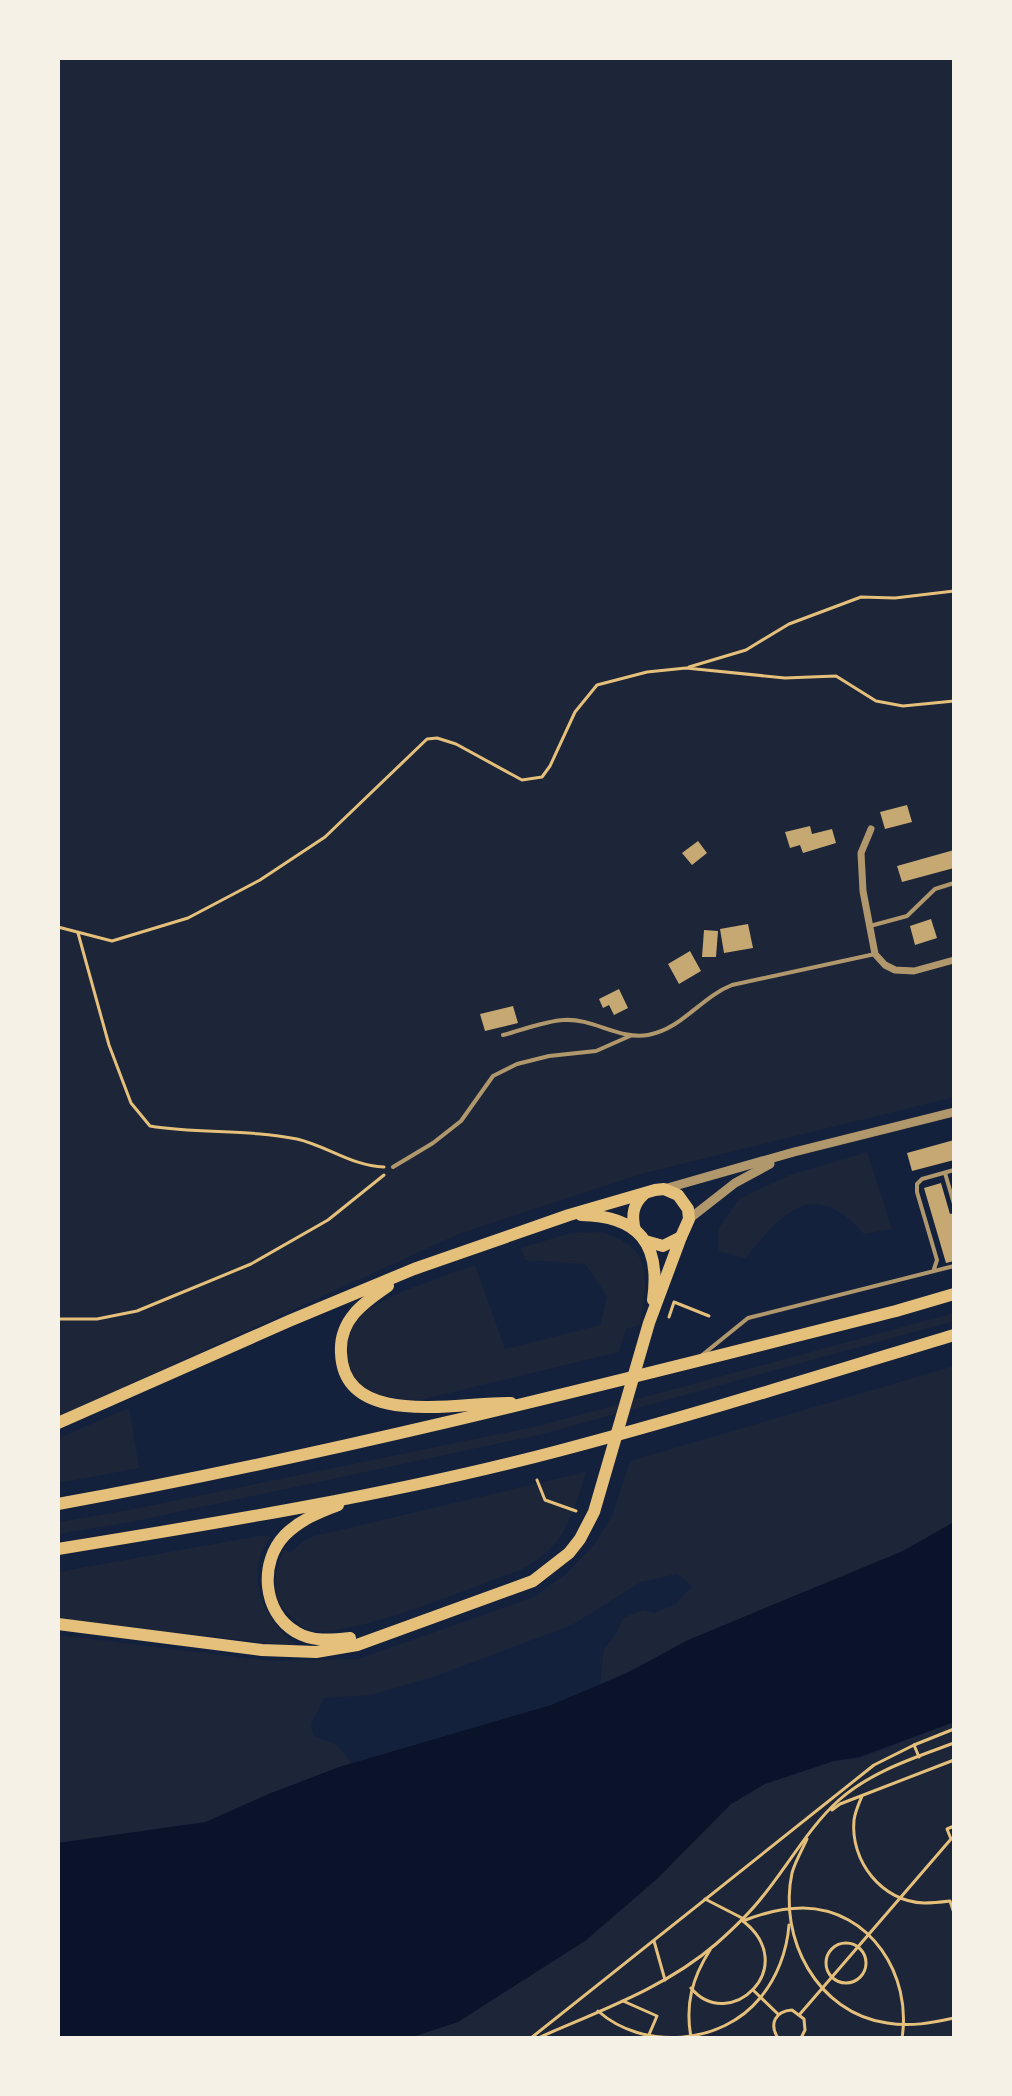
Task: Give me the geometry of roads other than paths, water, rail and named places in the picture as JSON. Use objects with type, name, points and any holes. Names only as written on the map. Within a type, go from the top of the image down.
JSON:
[{"type":"highway","points":[[58,1423],[414,1269],[569,1215],[664,1189],[682,1199],[688,1209],[689,1219],[649,1323],[602,1492],[580,1539],[554,1567],[533,1581],[357,1645],[316,1652],[276,1651],[58,1624]]},
{"type":"highway","points":[[635,1230],[632,1221],[634,1207],[647,1193]]},
{"type":"highway","points":[[569,1215],[615,1219],[635,1230],[645,1241],[656,1268],[649,1323]]},
{"type":"highway","points":[[645,1241],[663,1246],[681,1237]]},
{"type":"highway","points":[[414,1269],[370,1298],[351,1315],[343,1335],[341,1353],[344,1370],[353,1386],[370,1399],[395,1406],[423,1408],[486,1402],[529,1403]]},
{"type":"highway","points":[[58,1504],[181,1482],[529,1403],[954,1294]]},
{"type":"highway","points":[[58,1549],[371,1493],[556,1451],[954,1335]]},
{"type":"highway","points":[[371,1493],[309,1516],[284,1535],[270,1559],[266,1584],[274,1609],[294,1631],[315,1639],[334,1640],[389,1633]]},
{"type":"street","points":[[871,829],[861,853],[863,891],[875,954],[895,970],[914,971],[954,960]]},
{"type":"street","points":[[664,1189],[954,1112]]},
{"type":"street","points":[[689,1219],[735,1183],[794,1152]]},
{"type":"lane","points":[[870,926],[907,916],[935,889],[954,883]]},
{"type":"lane","points":[[393,1167],[433,1143],[461,1121],[493,1076],[517,1064],[549,1056],[596,1051],[630,1036],[665,1031],[732,985],[875,954]]},
{"type":"lane","points":[[503,1035],[565,1020],[600,1025],[630,1036]]},
{"type":"lane","points":[[933,1271],[937,1260],[917,1184],[922,1179],[954,1170]]},
{"type":"lane","points":[[945,1173],[954,1204]]},
{"type":"lane","points":[[694,1362],[748,1318],[954,1266]]}]
